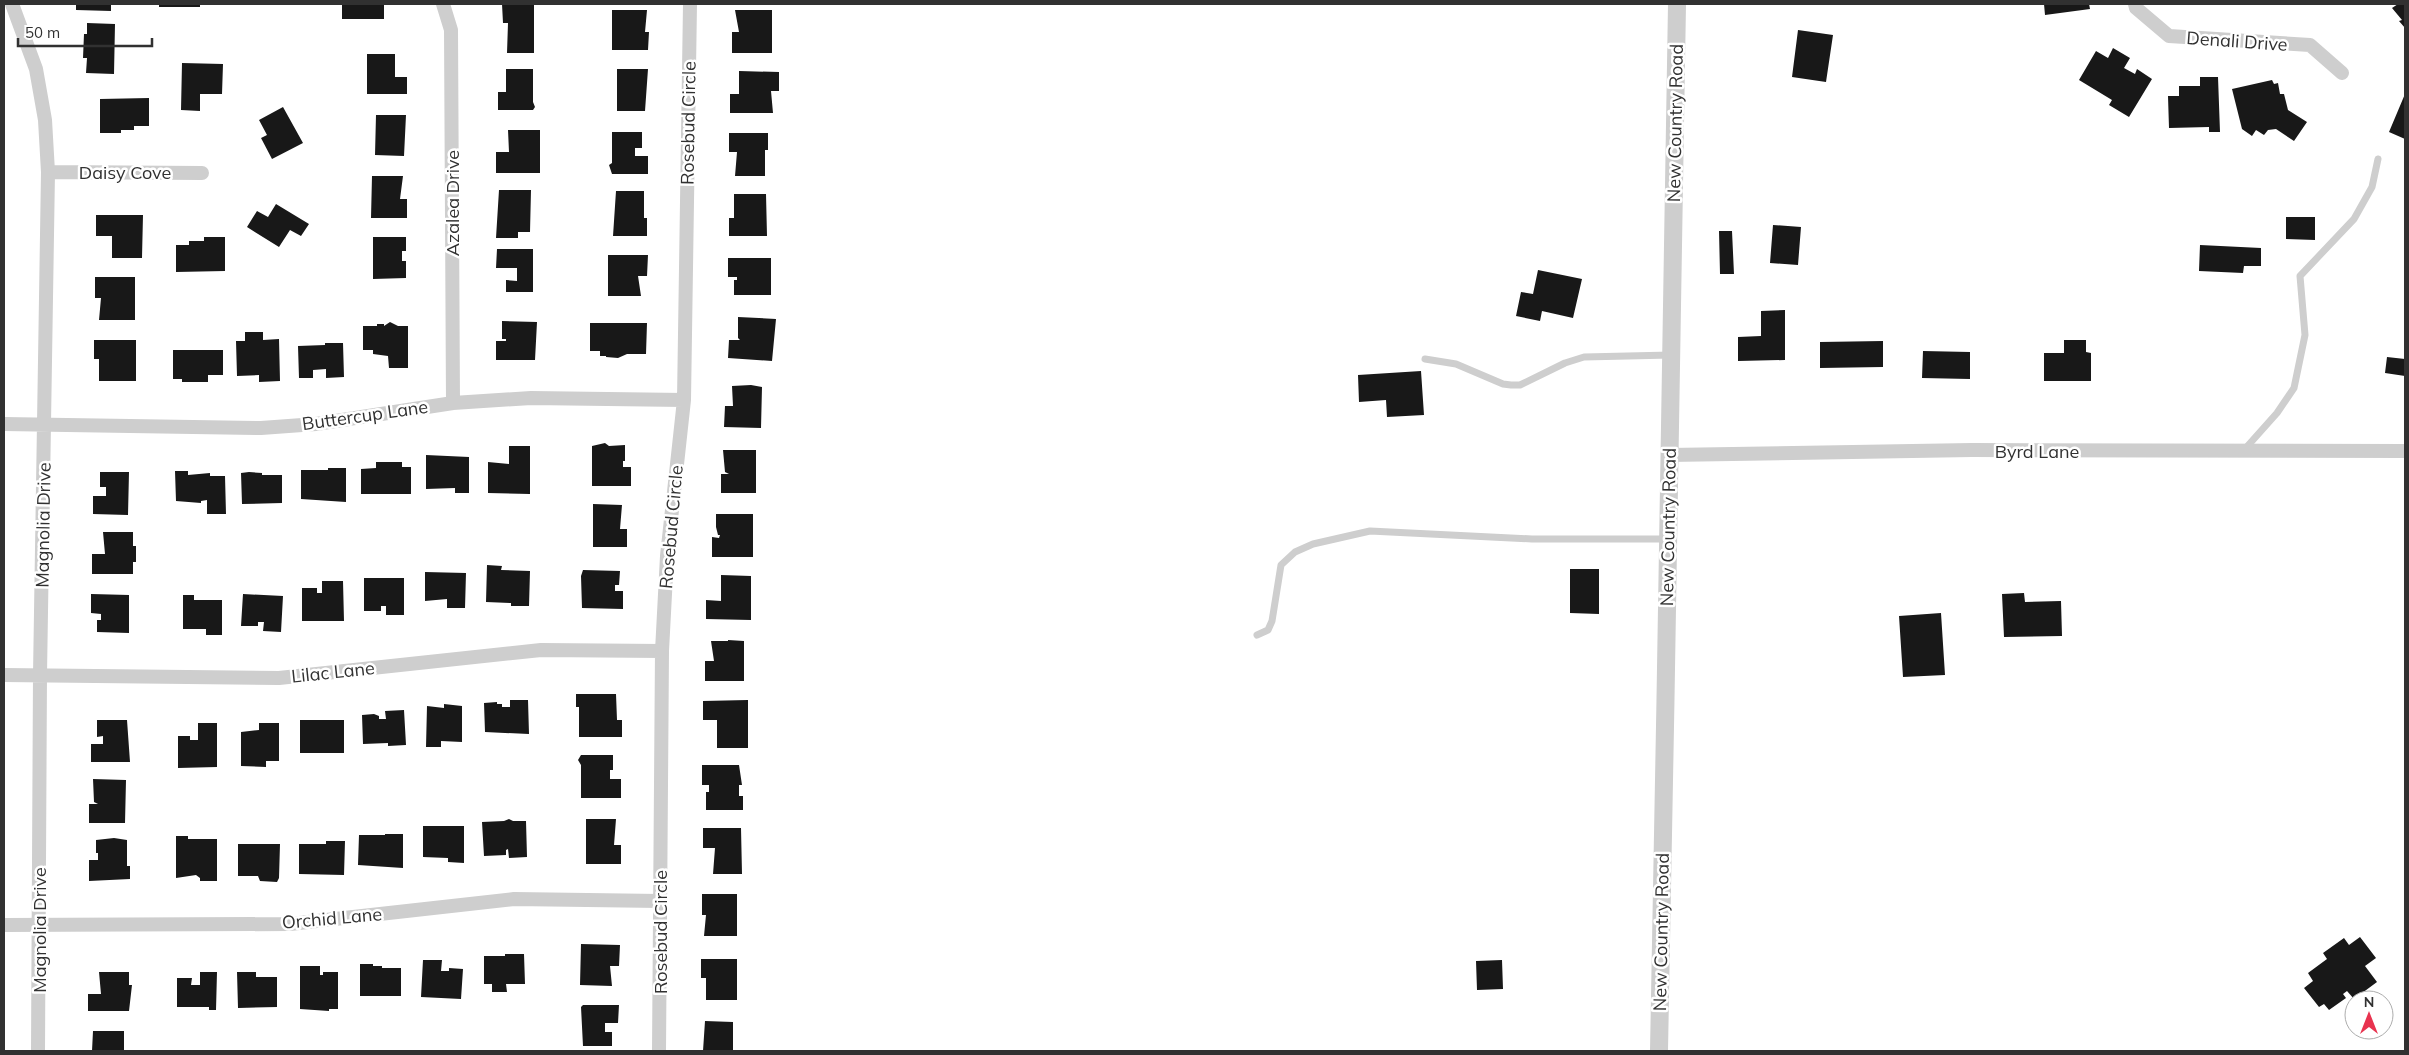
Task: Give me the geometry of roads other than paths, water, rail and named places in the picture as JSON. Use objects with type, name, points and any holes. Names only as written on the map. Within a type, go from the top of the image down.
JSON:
[{"type":"street","name":"Magnolia Drive","points":[[12,4],[36,69],[45,120],[48,172],[40,675],[38,1051]]},
{"type":"street","name":"Azalea Drive","points":[[443,4],[452,30],[453,403]]},
{"type":"street","name":"Rosebud Circle","points":[[659,1051],[662,651],[667,556],[684,400],[690,4]]},
{"type":"street","name":"New Country Road","points":[[1659,1051],[1669,455],[1673,355],[1677,4]]},
{"type":"street","name":"Denali Drive","points":[[2134,4],[2136,8],[2169,36],[2310,45],[2342,73]]},
{"type":"street","name":"Daisy Cove","points":[[48,172],[202,173]]},
{"type":"street","name":"Buttercup Lane","points":[[4,424],[261,428],[316,424],[453,403],[531,398],[684,400]]},
{"type":"street","name":"Byrd Lane","points":[[1669,455],[1972,450],[2405,451]]},
{"type":"street","name":"Lilac Lane","points":[[4,675],[279,678],[541,650],[662,651]]},
{"type":"street","name":"Orchid Lane","points":[[4,925],[290,924],[514,899],[660,901]]},
{"type":"lane","points":[[2243,451],[2278,413],[2294,388],[2305,335],[2300,276],[2354,219],[2372,187],[2378,159]]},
{"type":"lane","points":[[1425,359],[1456,364],[1503,384],[1520,385],[1565,363],[1584,357],[1673,355]]},
{"type":"lane","points":[[1257,635],[1268,630],[1272,621],[1281,565],[1286,559],[1295,552],[1313,544],[1343,536],[1370,532],[1532,539],[1668,539]]}]
